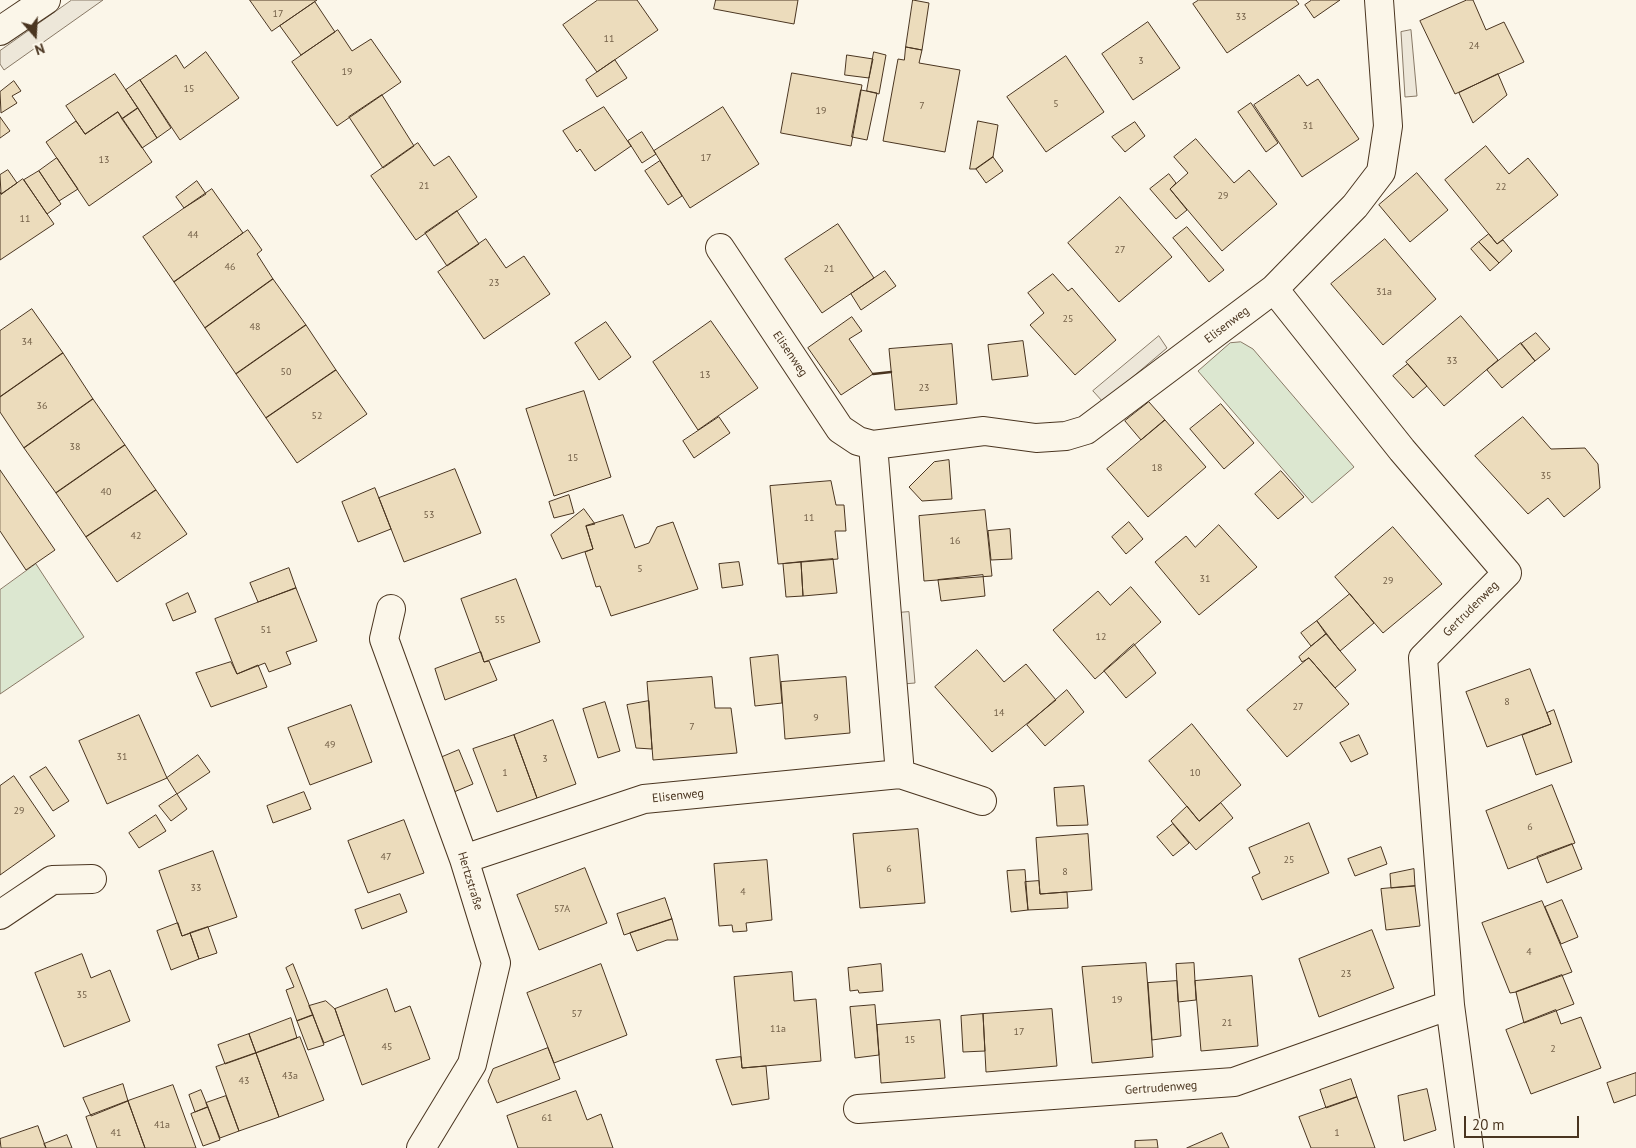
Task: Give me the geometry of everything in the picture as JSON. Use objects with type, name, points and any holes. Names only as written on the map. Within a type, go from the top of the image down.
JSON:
[{"type":"street","points":[[0,31],[46,0]]},
{"type":"street","name":"Elisenweg","points":[[720,248],[840,429],[858,441],[873,445],[984,431],[1036,438],[1066,436],[1086,430],[1274,289],[1355,206],[1381,172],[1388,126],[1379,0]]},
{"type":"street","name":"Gertrudenweg","points":[[1274,289],[1402,450],[1507,573],[1422,658],[1450,1005],[1468,1148]]},
{"type":"street","points":[[873,445],[900,774]]},
{"type":"street","name":"Hertzstraße","points":[[391,609],[384,639],[464,859],[496,963],[472,1064],[422,1148]]},
{"type":"street","name":"Elisenweg","points":[[464,859],[644,800],[900,774],[982,801]]},
{"type":"street","points":[[0,915],[52,880],[92,880]]},
{"type":"street","name":"Gertrudenweg","points":[[858,1109],[1234,1082],[1450,1005]]},
{"type":"green space","points":[[1241,342],[1253,349],[1354,467],[1312,503],[1198,371],[1230,343]]},
{"type":"green space","points":[[36,564],[84,637],[0,694],[0,590]]},
{"type":"shaded area","points":[[72,0],[103,0],[4,70],[0,64],[0,51]]},
{"type":"shaded area","points":[[1411,30],[1417,96],[1405,97],[1401,32]]},
{"type":"shaded area","points":[[1159,336],[1167,348],[1103,402],[1093,391]]},
{"type":"shaded area","points":[[909,612],[915,683],[903,684],[897,613]]},
{"type":"building","points":[[250,0],[317,0],[272,31]]},
{"type":"building","points":[[598,0],[637,0],[658,30],[597,72],[563,25]]},
{"type":"building","points":[[716,0],[798,0],[794,24],[714,9]]},
{"type":"building","points":[[913,0],[929,3],[922,50],[906,47]]},
{"type":"building","points":[[1199,0],[1296,0],[1299,4],[1227,53],[1193,4]]},
{"type":"building","points":[[1312,0],[1340,0],[1314,18],[1305,5]]},
{"type":"building","points":[[1467,0],[1473,0],[1486,30],[1504,22],[1524,62],[1455,94],[1420,21]]},
{"type":"building","points":[[315,2],[335,32],[301,55],[280,26]]},
{"type":"building","points":[[1148,22],[1180,68],[1133,100],[1102,54]]},
{"type":"building","points":[[338,30],[352,51],[371,39],[401,82],[337,126],[292,62]]},
{"type":"building","points":[[906,47],[922,50],[919,63],[960,70],[945,152],[883,141],[898,59],[904,60]]},
{"type":"building","points":[[206,52],[239,98],[180,140],[140,80],[176,55],[184,68]]},
{"type":"building","points":[[874,52],[886,55],[879,94],[867,91]]},
{"type":"building","points":[[847,55],[873,59],[869,78],[845,75]]},
{"type":"building","points":[[1066,56],[1104,112],[1046,152],[1007,97]]},
{"type":"building","points":[[615,60],[627,78],[597,97],[586,80]]},
{"type":"building","points":[[792,73],[862,85],[851,146],[781,133]]},
{"type":"building","points":[[115,74],[138,108],[122,119],[118,112],[85,134],[66,106]]},
{"type":"building","points":[[1498,74],[1507,95],[1473,123],[1459,93]]},
{"type":"building","points":[[1299,75],[1307,86],[1318,79],[1359,139],[1302,177],[1254,105]]},
{"type":"building","points":[[140,80],[171,128],[157,138],[126,90]]},
{"type":"building","points":[[14,81],[21,91],[12,96],[17,103],[1,113],[0,92]]},
{"type":"building","points":[[861,90],[877,93],[867,140],[852,137]]},
{"type":"building","points":[[382,95],[414,146],[383,168],[349,117]]},
{"type":"building","points":[[1251,103],[1278,143],[1266,152],[1238,112]]},
{"type":"building","points":[[604,107],[631,146],[595,171],[580,149],[577,152],[563,131]]},
{"type":"building","points":[[723,107],[759,164],[690,208],[654,151]]},
{"type":"building","points":[[138,108],[157,138],[142,148],[122,119]]},
{"type":"building","points":[[118,112],[152,162],[89,206],[46,142],[76,121],[85,134]]},
{"type":"building","points":[[0,117],[10,131],[0,138]]},
{"type":"building","points":[[978,121],[998,125],[993,157],[976,169],[970,169]]},
{"type":"building","points":[[1135,122],[1145,136],[1125,152],[1112,137]]},
{"type":"building","points":[[642,132],[656,154],[642,163],[628,141]]},
{"type":"building","points":[[1196,139],[1234,183],[1249,170],[1277,204],[1222,251],[1170,189],[1188,173],[1174,157]]},
{"type":"building","points":[[418,143],[434,166],[449,156],[477,197],[416,240],[371,176]]},
{"type":"building","points":[[1486,146],[1509,174],[1528,158],[1558,195],[1497,244],[1445,180]]},
{"type":"building","points":[[993,157],[1003,171],[986,183],[976,169]]},
{"type":"building","points":[[57,158],[78,189],[59,201],[39,171]]},
{"type":"building","points":[[660,161],[682,196],[668,205],[645,171]]},
{"type":"building","points":[[8,170],[17,183],[1,194],[0,175]]},
{"type":"building","points":[[39,171],[61,204],[47,214],[24,180]]},
{"type":"building","points":[[1417,173],[1448,210],[1410,242],[1379,205]]},
{"type":"building","points":[[1169,174],[1176,183],[1170,189],[1187,210],[1176,219],[1150,189]]},
{"type":"building","points":[[23,179],[54,224],[0,260],[0,192],[1,194]]},
{"type":"building","points":[[197,181],[206,194],[184,208],[176,197]]},
{"type":"building","points":[[212,189],[243,233],[174,282],[143,237]]},
{"type":"building","points":[[1120,197],[1172,257],[1119,302],[1068,243]]},
{"type":"building","points":[[457,211],[479,244],[447,266],[425,233]]},
{"type":"building","points":[[838,224],[874,278],[822,313],[785,259]]},
{"type":"building","points":[[1187,227],[1224,270],[1209,282],[1173,238]]},
{"type":"building","points":[[248,230],[262,250],[257,254],[273,279],[205,328],[174,282]]},
{"type":"building","points":[[1489,234],[1497,244],[1503,240],[1512,251],[1499,263],[1479,242]]},
{"type":"building","points":[[486,239],[506,268],[524,256],[550,294],[484,339],[438,272]]},
{"type":"building","points":[[1385,239],[1436,299],[1383,345],[1331,284]]},
{"type":"building","points":[[1479,242],[1499,263],[1490,271],[1471,249]]},
{"type":"building","points":[[885,271],[896,286],[861,310],[851,294]]},
{"type":"building","points":[[1053,274],[1068,291],[1072,288],[1116,340],[1075,375],[1030,325],[1044,313],[1028,293]]},
{"type":"building","points":[[273,279],[306,325],[236,374],[205,328]]},
{"type":"building","points":[[32,309],[63,353],[0,397],[0,331]]},
{"type":"building","points":[[1461,316],[1498,360],[1444,406],[1406,362]]},
{"type":"building","points":[[852,317],[862,331],[849,339],[873,374],[841,395],[808,348]]},
{"type":"building","points":[[711,321],[758,388],[698,430],[653,362]]},
{"type":"building","points":[[606,322],[631,357],[599,380],[575,343]]},
{"type":"building","points":[[306,325],[336,370],[266,418],[236,374]]},
{"type":"building","points":[[1536,333],[1550,349],[1535,361],[1521,344]]},
{"type":"building","points":[[1023,341],[1028,376],[992,380],[988,345]]},
{"type":"building","points":[[1521,343],[1535,361],[1502,388],[1487,370]]},
{"type":"building","points":[[952,344],[957,404],[895,410],[889,349]]},
{"type":"building","points":[[63,353],[93,399],[24,448],[0,412],[0,397]]},
{"type":"building","points":[[1408,364],[1427,386],[1413,398],[1393,376]]},
{"type":"building","points":[[336,370],[367,414],[297,463],[266,418]]},
{"type":"building","points":[[584,391],[611,477],[554,496],[526,409]]},
{"type":"building","points":[[93,399],[125,445],[56,493],[24,448]]},
{"type":"building","points":[[1149,402],[1165,420],[1141,440],[1125,421]]},
{"type":"building","points":[[1221,404],[1254,443],[1224,469],[1190,429]]},
{"type":"building","points":[[719,417],[730,433],[694,458],[683,441]]},
{"type":"building","points":[[1523,417],[1551,449],[1585,448],[1598,464],[1600,488],[1564,517],[1548,498],[1528,514],[1475,456]]},
{"type":"building","points":[[1165,420],[1206,467],[1148,517],[1107,469]]},
{"type":"building","points":[[125,445],[156,490],[86,537],[56,493]]},
{"type":"building","points":[[949,460],[952,499],[922,501],[909,487],[934,462]]},
{"type":"building","points":[[455,469],[481,533],[404,562],[379,498]]},
{"type":"building","points":[[0,470],[55,550],[26,570],[0,531]]},
{"type":"building","points":[[1281,471],[1304,497],[1278,519],[1255,494]]},
{"type":"building","points":[[831,481],[836,505],[844,505],[846,531],[835,531],[838,559],[778,564],[770,486]]},
{"type":"building","points":[[375,488],[391,529],[358,542],[342,502]]},
{"type":"building","points":[[156,490],[187,534],[117,582],[86,537]]},
{"type":"building","points":[[569,495],[574,513],[554,518],[549,502]]},
{"type":"building","points":[[584,509],[595,524],[586,526],[593,549],[562,559],[551,535]]},
{"type":"building","points":[[985,510],[992,576],[924,581],[919,516]]},
{"type":"building","points":[[623,515],[635,548],[649,543],[657,527],[673,522],[698,589],[611,616],[600,586],[596,587],[585,552],[593,549],[586,526]]},
{"type":"building","points":[[1129,522],[1143,539],[1126,554],[1112,537]]},
{"type":"building","points":[[1219,525],[1257,567],[1199,615],[1155,562],[1186,536],[1195,547]]},
{"type":"building","points":[[1393,527],[1442,584],[1383,633],[1335,577]]},
{"type":"building","points":[[1010,529],[1012,559],[991,560],[988,531]]},
{"type":"building","points":[[833,559],[837,593],[803,596],[801,562]]},
{"type":"building","points":[[739,562],[743,585],[722,588],[719,564]]},
{"type":"building","points":[[801,562],[803,596],[786,597],[783,564]]},
{"type":"building","points":[[289,568],[296,588],[258,602],[250,583]]},
{"type":"building","points":[[983,575],[985,596],[941,601],[938,580]]},
{"type":"building","points":[[516,579],[540,642],[484,662],[461,599]]},
{"type":"building","points":[[1131,587],[1161,622],[1095,679],[1053,630],[1098,591],[1110,605]]},
{"type":"building","points":[[296,588],[317,641],[286,652],[291,664],[269,672],[265,663],[237,674],[215,619]]},
{"type":"building","points":[[188,593],[196,612],[173,621],[166,604]]},
{"type":"building","points":[[1350,594],[1374,623],[1340,651],[1317,621]]},
{"type":"building","points":[[1317,621],[1326,634],[1311,646],[1301,633]]},
{"type":"building","points":[[1326,634],[1356,670],[1335,688],[1309,658],[1302,662],[1299,657]]},
{"type":"building","points":[[1134,644],[1156,673],[1126,698],[1104,671]]},
{"type":"building","points":[[977,650],[1004,682],[1026,664],[1056,700],[992,752],[935,687]]},
{"type":"building","points":[[481,652],[484,662],[489,661],[497,680],[445,700],[435,669]]},
{"type":"building","points":[[778,655],[782,703],[755,706],[750,658]]},
{"type":"building","points":[[1309,658],[1349,704],[1287,757],[1247,710]]},
{"type":"building","points":[[231,662],[237,674],[258,665],[267,687],[211,707],[196,673]]},
{"type":"building","points":[[1530,669],[1551,724],[1487,747],[1466,692]]},
{"type":"building","points":[[712,677],[715,708],[731,708],[737,753],[653,760],[647,682]]},
{"type":"building","points":[[846,677],[850,733],[785,739],[781,682]]},
{"type":"building","points":[[1067,690],[1084,712],[1045,746],[1027,725]]},
{"type":"building","points":[[649,701],[652,749],[636,748],[627,705]]},
{"type":"building","points":[[605,702],[620,751],[598,758],[583,709]]},
{"type":"building","points":[[351,705],[372,762],[310,785],[288,728]]},
{"type":"building","points":[[1554,710],[1572,762],[1536,775],[1522,735],[1551,724],[1547,713]]},
{"type":"building","points":[[139,715],[167,778],[107,804],[79,741]]},
{"type":"building","points":[[553,720],[576,784],[537,798],[514,735]]},
{"type":"building","points":[[1192,724],[1241,785],[1199,821],[1149,761]]},
{"type":"building","points":[[514,735],[537,798],[497,812],[473,749]]},
{"type":"building","points":[[1359,735],[1368,754],[1351,762],[1340,743]]},
{"type":"building","points":[[459,750],[473,784],[454,792],[440,758]]},
{"type":"building","points":[[198,755],[210,772],[177,794],[167,778]]},
{"type":"building","points":[[46,767],[69,801],[53,811],[30,777]]},
{"type":"building","points":[[14,776],[55,836],[0,875],[0,786]]},
{"type":"building","points":[[1552,785],[1575,843],[1508,869],[1486,811]]},
{"type":"building","points":[[1084,786],[1088,825],[1057,826],[1054,788]]},
{"type":"building","points":[[304,792],[311,809],[273,823],[267,806]]},
{"type":"building","points":[[177,794],[187,809],[171,821],[159,806]]},
{"type":"building","points":[[1221,803],[1233,818],[1196,850],[1171,821],[1187,806],[1199,821]]},
{"type":"building","points":[[156,815],[166,831],[139,848],[129,833]]},
{"type":"building","points":[[404,820],[424,873],[368,893],[348,841]]},
{"type":"building","points":[[1309,823],[1329,873],[1262,900],[1252,877],[1260,873],[1249,848]]},
{"type":"building","points":[[1173,824],[1189,843],[1173,856],[1157,837]]},
{"type":"building","points":[[918,829],[925,903],[860,908],[853,834]]},
{"type":"building","points":[[1088,834],[1092,890],[1040,894],[1036,838]]},
{"type":"building","points":[[1572,844],[1582,869],[1547,883],[1537,857]]},
{"type":"building","points":[[1381,847],[1387,864],[1355,876],[1348,859]]},
{"type":"building","points":[[213,851],[237,917],[182,936],[159,871]]},
{"type":"building","points":[[767,860],[772,920],[746,923],[747,931],[733,932],[732,925],[719,926],[714,864]]},
{"type":"building","points":[[585,868],[607,923],[539,950],[517,895]]},
{"type":"building","points":[[1414,869],[1415,886],[1391,888],[1390,874]]},
{"type":"building","points":[[1025,870],[1028,910],[1011,912],[1007,871]]},
{"type":"building","points":[[1039,881],[1040,894],[1067,892],[1068,908],[1028,910],[1025,882]]},
{"type":"building","points":[[1415,886],[1420,926],[1386,930],[1381,889]]},
{"type":"building","points":[[400,894],[407,912],[362,929],[355,910]]},
{"type":"building","points":[[665,898],[672,919],[624,935],[617,914]]},
{"type":"building","points":[[1562,900],[1578,937],[1561,944],[1545,907]]},
{"type":"building","points":[[1542,901],[1572,972],[1510,993],[1482,923]]},
{"type":"building","points":[[672,919],[678,940],[667,940],[637,951],[630,933]]},
{"type":"building","points":[[178,923],[182,936],[190,933],[199,959],[171,970],[157,931]]},
{"type":"building","points":[[208,927],[217,953],[199,959],[190,933]]},
{"type":"building","points":[[1372,930],[1394,988],[1319,1017],[1299,959]]},
{"type":"building","points":[[82,954],[91,978],[110,970],[130,1021],[64,1047],[35,973]]},
{"type":"building","points":[[1146,963],[1153,1057],[1092,1063],[1082,967]]},
{"type":"building","points":[[1194,963],[1196,1000],[1178,1002],[1176,964]]},
{"type":"building","points":[[293,964],[313,1015],[297,1021],[286,990],[294,987],[286,968]]},
{"type":"building","points":[[601,964],[627,1035],[554,1063],[527,993]]},
{"type":"building","points":[[881,964],[883,991],[859,993],[858,990],[850,991],[848,968]]},
{"type":"building","points":[[792,972],[794,1001],[816,999],[821,1061],[742,1068],[734,977]]},
{"type":"building","points":[[1562,975],[1574,1004],[1524,1023],[1516,992]]},
{"type":"building","points":[[1252,976],[1258,1046],[1201,1051],[1195,981]]},
{"type":"building","points":[[1177,981],[1181,1036],[1152,1040],[1148,983]]},
{"type":"building","points":[[387,989],[395,1012],[410,1006],[430,1059],[362,1085],[335,1009]]},
{"type":"building","points":[[326,1001],[335,1009],[344,1035],[324,1043],[309,1006]]},
{"type":"building","points":[[875,1005],[879,1055],[855,1058],[850,1007]]},
{"type":"building","points":[[1052,1009],[1057,1066],[986,1072],[983,1014]]},
{"type":"building","points":[[1556,1010],[1561,1024],[1581,1017],[1601,1068],[1531,1094],[1506,1030]]},
{"type":"building","points":[[983,1014],[985,1051],[963,1052],[961,1016]]},
{"type":"building","points":[[313,1015],[324,1045],[308,1050],[297,1021]]},
{"type":"building","points":[[291,1018],[297,1038],[256,1053],[249,1034]]},
{"type":"building","points":[[940,1020],[945,1078],[881,1083],[877,1025]]},
{"type":"building","points":[[249,1034],[256,1053],[225,1064],[218,1045]]},
{"type":"building","points":[[300,1037],[324,1100],[279,1117],[256,1053]]},
{"type":"building","points":[[548,1048],[560,1079],[497,1103],[488,1081],[493,1069]]},
{"type":"building","points":[[256,1053],[279,1117],[239,1131],[216,1067]]},
{"type":"building","points":[[741,1057],[742,1068],[766,1066],[769,1099],[732,1105],[716,1060]]},
{"type":"building","points":[[1636,1073],[1636,1095],[1614,1103],[1607,1083]]},
{"type":"building","points":[[1351,1079],[1357,1097],[1326,1108],[1320,1090]]},
{"type":"building","points":[[123,1084],[128,1101],[91,1116],[83,1098]]},
{"type":"building","points":[[173,1085],[196,1148],[145,1148],[128,1101]]},
{"type":"building","points":[[1427,1089],[1436,1130],[1404,1141],[1398,1096]]},
{"type":"building","points":[[201,1090],[208,1107],[195,1112],[189,1095]]},
{"type":"building","points":[[576,1091],[587,1120],[601,1114],[613,1148],[518,1148],[507,1116]]},
{"type":"building","points":[[226,1096],[239,1131],[220,1138],[206,1103]]},
{"type":"building","points":[[1357,1097],[1375,1148],[1311,1148],[1299,1117]]},
{"type":"building","points":[[128,1101],[145,1148],[97,1148],[86,1117]]},
{"type":"building","points":[[208,1107],[220,1140],[203,1146],[191,1114]]},
{"type":"building","points":[[38,1126],[46,1148],[1,1148],[0,1139]]},
{"type":"building","points":[[1222,1133],[1229,1148],[1187,1148]]},
{"type":"building","points":[[67,1135],[72,1148],[46,1148],[44,1144]]},
{"type":"building","points":[[1157,1140],[1158,1148],[1135,1148],[1135,1141]]},
{"type":"wall","points":[[873,374],[891,372]]}]
